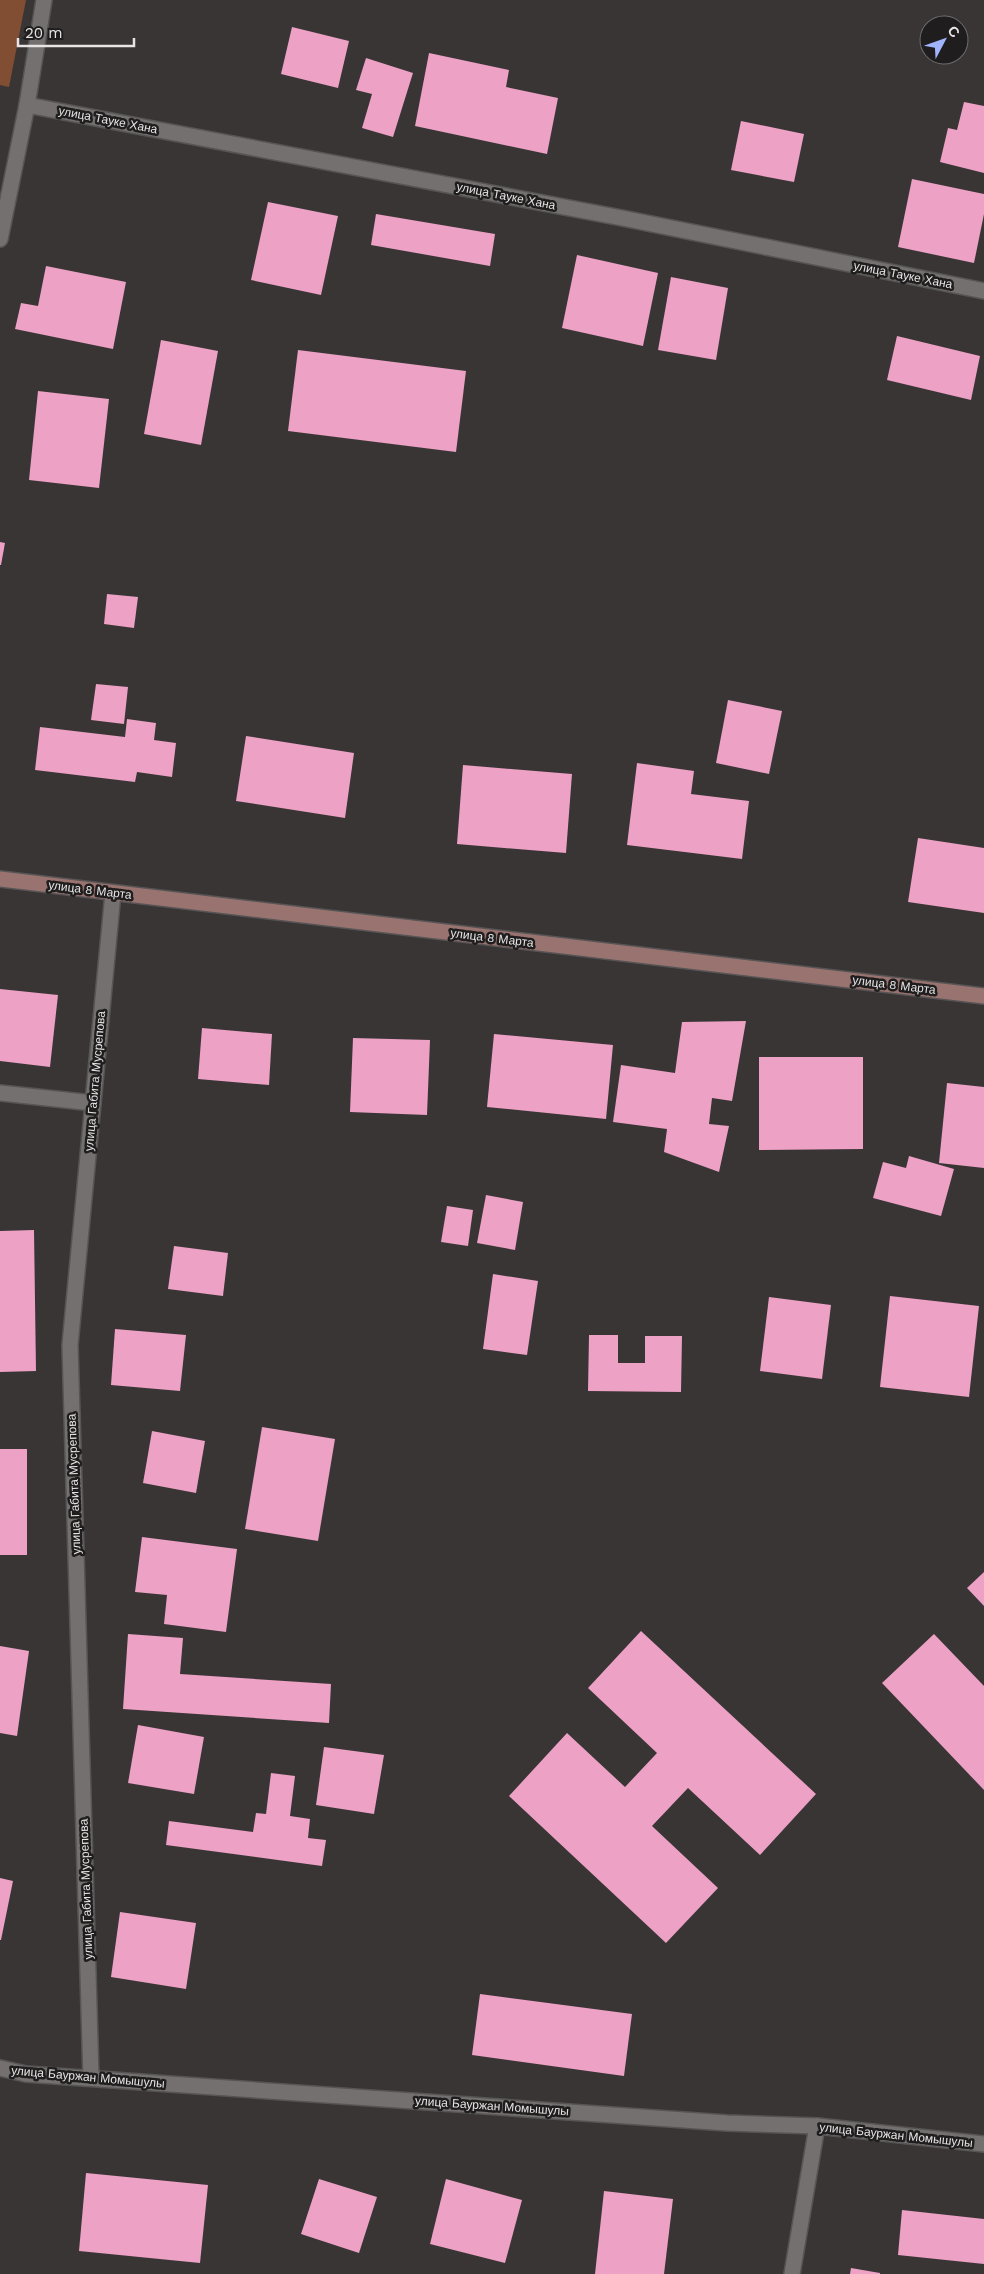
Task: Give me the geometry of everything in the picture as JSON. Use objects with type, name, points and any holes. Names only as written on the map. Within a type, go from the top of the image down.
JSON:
[{"type":"street","points":[[0,239],[27,105],[44,0]]},
{"type":"street","name":"улица Тауке Хана","points":[[27,105],[622,218],[984,291]]},
{"type":"street","name":"улица 8 Марта","points":[[0,879],[984,996]]},
{"type":"street","name":"улица Габита Мусрепова","points":[[91,2078],[70,1345],[113,892]]},
{"type":"street","points":[[0,1093],[93,1103]]},
{"type":"street","name":"улица Бауржан Момышулы","points":[[0,2068],[26,2074],[718,2122],[817,2126],[984,2144]]},
{"type":"street","points":[[792,2274],[817,2126]]},
{"type":"shaded area","points":[[0,0],[26,0],[9,87],[0,85]]},
{"type":"building","points":[[292,27],[349,41],[338,88],[281,74]]},
{"type":"building","points":[[429,53],[509,70],[506,87],[558,98],[547,154],[415,126]]},
{"type":"building","points":[[366,58],[413,73],[393,137],[362,128],[372,94],[356,90]]},
{"type":"building","points":[[964,102],[984,106],[984,173],[940,162],[948,128],[957,130]]},
{"type":"building","points":[[741,121],[804,134],[794,182],[731,170]]},
{"type":"building","points":[[912,179],[984,194],[984,214],[974,263],[898,247]]},
{"type":"building","points":[[268,202],[338,216],[321,295],[251,280]]},
{"type":"building","points":[[376,214],[495,234],[490,266],[371,245]]},
{"type":"building","points":[[577,255],[658,273],[643,346],[562,328]]},
{"type":"building","points":[[46,266],[126,282],[113,349],[15,329],[21,303],[38,306]]},
{"type":"building","points":[[671,277],[728,288],[716,360],[658,350]]},
{"type":"building","points":[[897,336],[980,356],[971,400],[887,380]]},
{"type":"building","points":[[161,340],[218,351],[201,445],[144,434]]},
{"type":"building","points":[[298,350],[466,371],[456,452],[288,431]]},
{"type":"building","points":[[38,391],[109,399],[99,488],[29,480]]},
{"type":"building","points":[[0,542],[5,543],[1,565],[0,565]]},
{"type":"building","points":[[107,594],[138,597],[134,628],[104,624]]},
{"type":"building","points":[[96,684],[128,687],[124,724],[91,720]]},
{"type":"building","points":[[728,700],[782,711],[769,774],[716,763]]},
{"type":"building","points":[[127,719],[156,723],[154,740],[176,743],[172,777],[137,772],[135,782],[35,770],[40,727],[125,737]]},
{"type":"building","points":[[246,736],[354,753],[345,818],[236,801]]},
{"type":"building","points":[[637,763],[694,771],[691,794],[749,801],[742,859],[627,845]]},
{"type":"building","points":[[463,765],[572,774],[566,853],[457,844]]},
{"type":"building","points":[[918,838],[984,848],[984,913],[908,902]]},
{"type":"building","points":[[0,989],[58,995],[50,1067],[0,1061]]},
{"type":"building","points":[[746,1021],[732,1101],[712,1098],[709,1124],[729,1126],[719,1172],[664,1152],[667,1129],[613,1122],[621,1065],[675,1073],[682,1022]]},
{"type":"building","points":[[202,1028],[272,1034],[269,1085],[198,1079]]},
{"type":"building","points":[[494,1034],[613,1045],[606,1119],[487,1107]]},
{"type":"building","points":[[353,1038],[430,1040],[427,1115],[350,1112]]},
{"type":"building","points":[[759,1057],[863,1057],[863,1149],[759,1150]]},
{"type":"building","points":[[947,1083],[984,1087],[984,1168],[939,1163]]},
{"type":"building","points":[[909,1156],[954,1169],[941,1216],[873,1198],[883,1162],[906,1168]]},
{"type":"building","points":[[486,1195],[523,1202],[515,1250],[477,1243]]},
{"type":"building","points":[[447,1206],[473,1210],[468,1246],[441,1242]]},
{"type":"building","points":[[34,1230],[36,1371],[0,1372],[0,1231]]},
{"type":"building","points":[[174,1246],[228,1253],[223,1296],[168,1289]]},
{"type":"building","points":[[493,1274],[538,1281],[527,1355],[483,1349]]},
{"type":"building","points":[[890,1296],[979,1306],[969,1397],[880,1387]]},
{"type":"building","points":[[769,1297],[831,1305],[822,1379],[760,1371]]},
{"type":"building","points":[[115,1329],[186,1335],[180,1391],[111,1385]]},
{"type":"building","points":[[589,1335],[618,1335],[618,1363],[645,1363],[645,1336],[682,1336],[681,1392],[588,1391]]},
{"type":"building","points":[[262,1427],[335,1439],[318,1541],[245,1529]]},
{"type":"building","points":[[152,1431],[205,1441],[196,1493],[143,1483]]},
{"type":"building","points":[[0,1449],[27,1449],[27,1555],[0,1555]]},
{"type":"building","points":[[142,1537],[237,1549],[226,1632],[164,1624],[167,1595],[135,1592]]},
{"type":"building","points":[[984,1572],[984,1606],[967,1588]]},
{"type":"building","points":[[641,1631],[816,1794],[760,1855],[688,1788],[652,1826],[718,1888],[666,1943],[509,1796],[567,1733],[625,1787],[657,1753],[588,1688]]},
{"type":"building","points":[[128,1634],[183,1638],[180,1674],[331,1684],[329,1723],[123,1709]]},
{"type":"building","points":[[934,1634],[984,1686],[984,1790],[882,1683]]},
{"type":"building","points":[[0,1646],[29,1651],[17,1736],[0,1733]]},
{"type":"building","points":[[138,1725],[204,1737],[194,1794],[128,1783]]},
{"type":"building","points":[[324,1747],[384,1755],[374,1814],[316,1805]]},
{"type":"building","points":[[271,1773],[295,1776],[290,1816],[310,1819],[308,1838],[326,1840],[322,1866],[166,1845],[169,1821],[253,1832],[256,1813],[266,1814]]},
{"type":"building","points":[[0,1878],[13,1881],[1,1940],[0,1940]]},
{"type":"building","points":[[120,1912],[196,1923],[186,1989],[111,1977]]},
{"type":"building","points":[[480,1994],[632,2014],[624,2076],[472,2055]]},
{"type":"building","points":[[86,2173],[208,2185],[200,2263],[79,2251]]},
{"type":"building","points":[[319,2179],[377,2197],[359,2253],[301,2234]]},
{"type":"building","points":[[446,2179],[522,2200],[505,2263],[430,2244]]},
{"type":"building","points":[[604,2191],[673,2199],[664,2274],[595,2274]]},
{"type":"building","points":[[902,2210],[984,2219],[984,2264],[898,2255]]},
{"type":"building","points":[[851,2268],[880,2273],[880,2274],[850,2274]]}]
